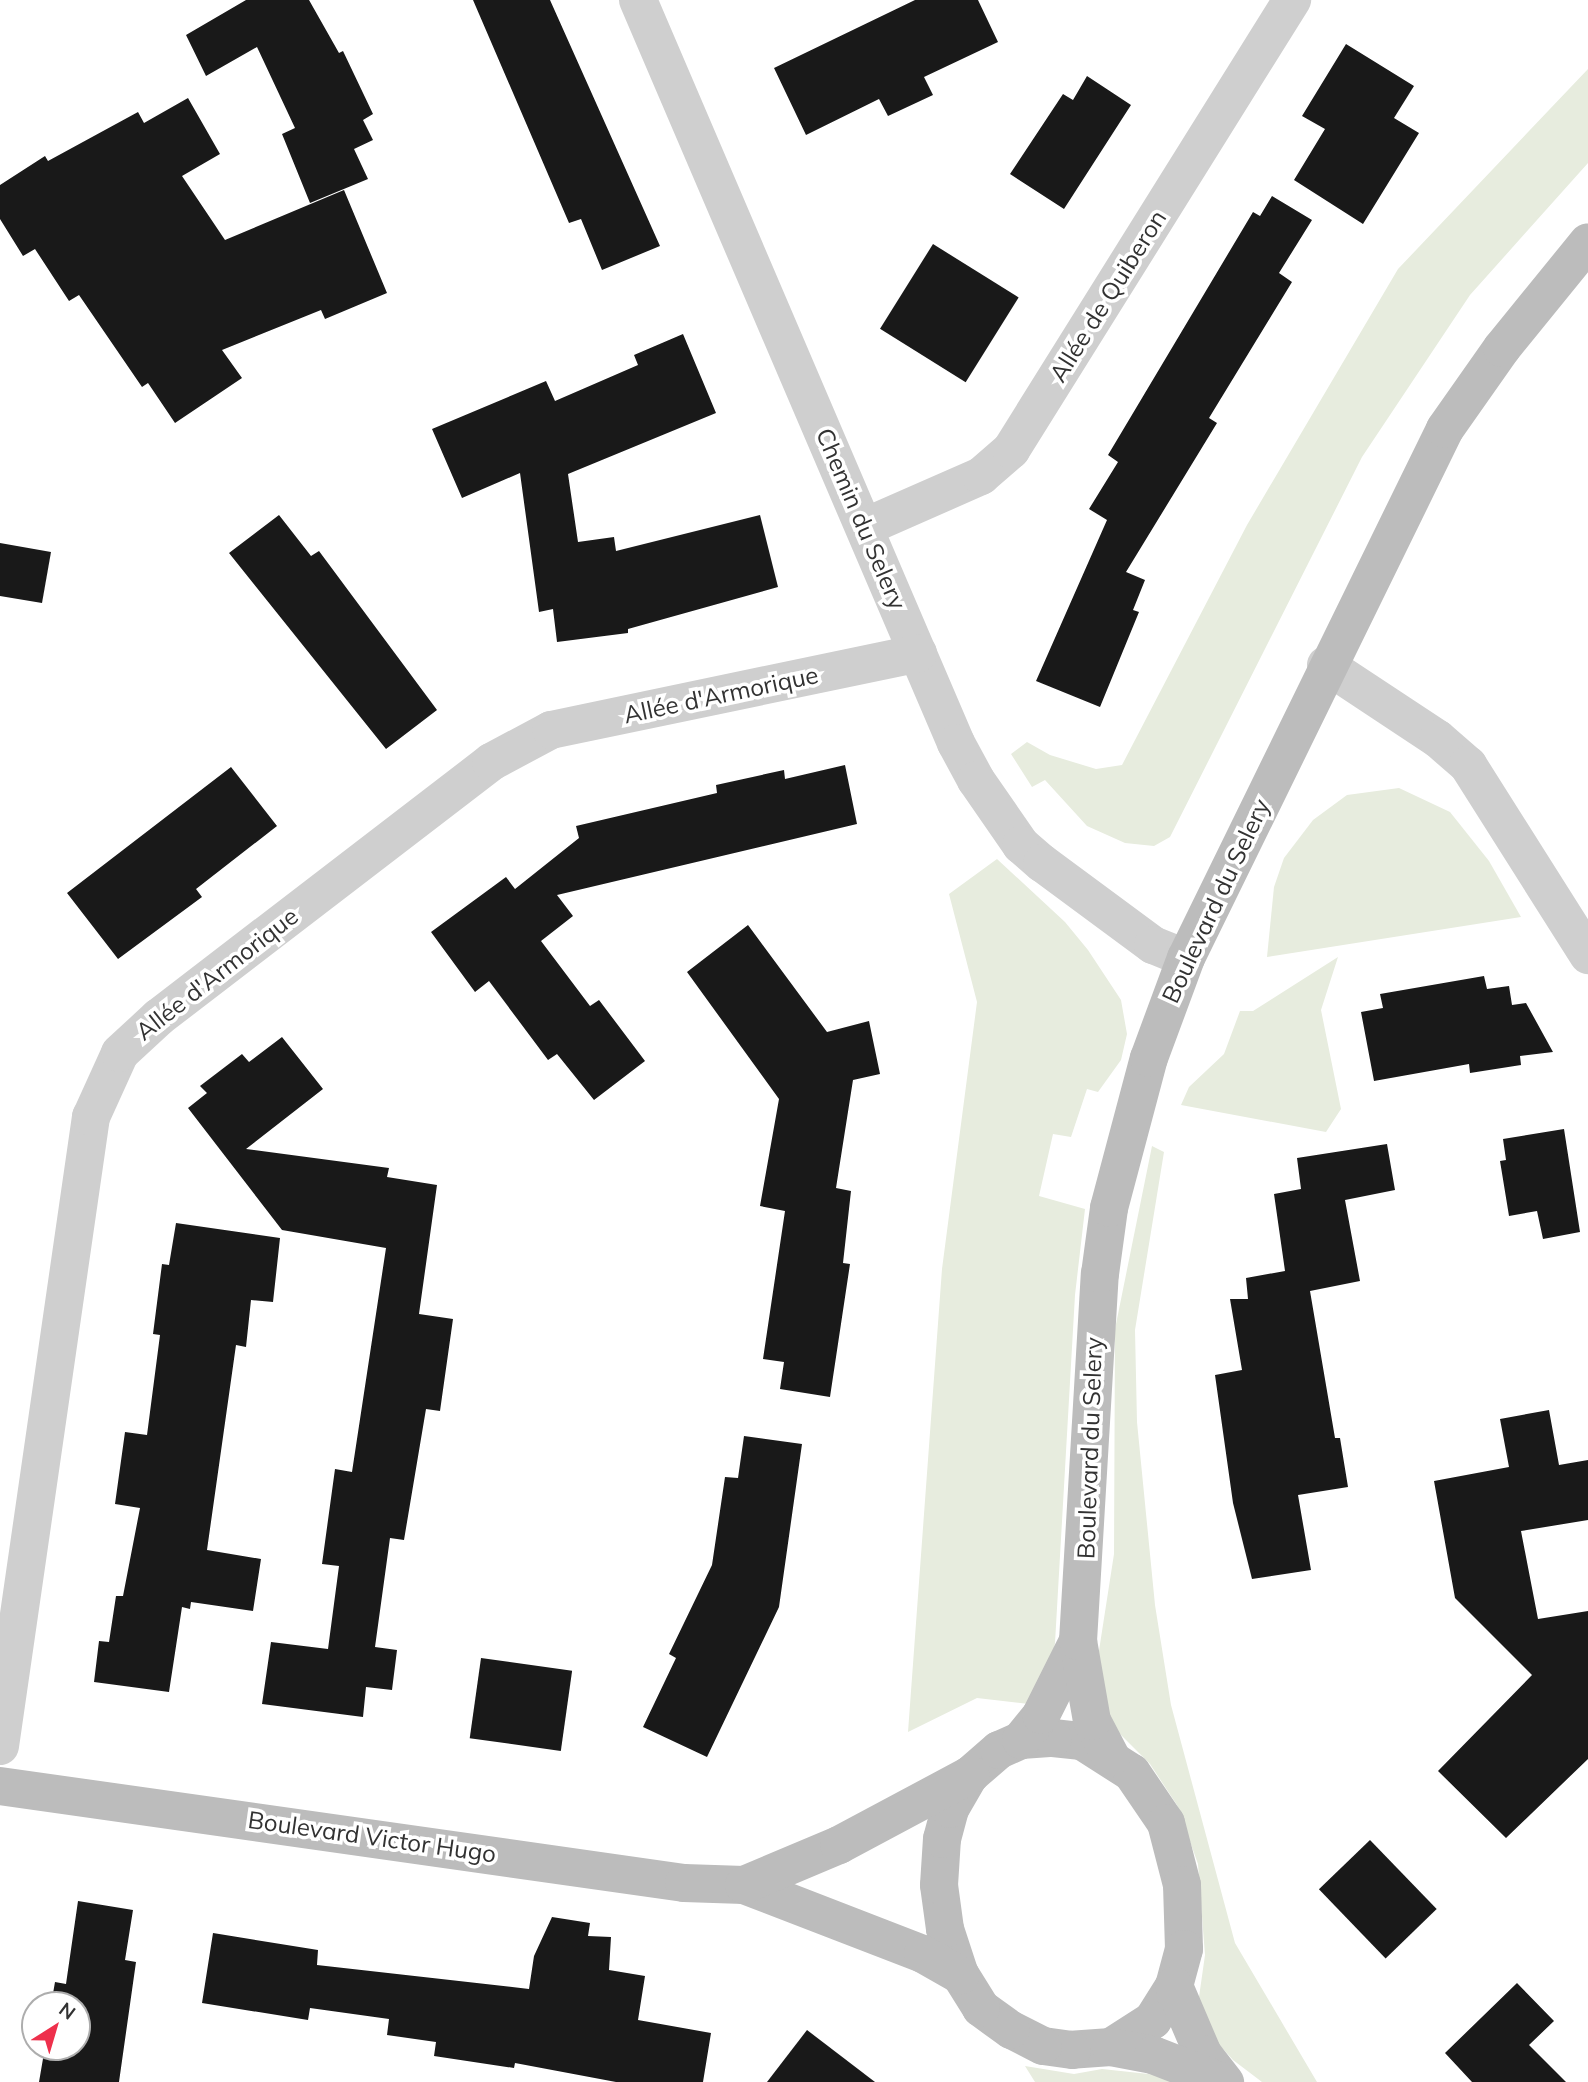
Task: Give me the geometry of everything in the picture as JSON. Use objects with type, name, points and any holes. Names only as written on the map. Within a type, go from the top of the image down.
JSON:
[{"type":"street","name":"Chemin du Selery","points":[[638,0],[956,743],[1021,845],[1119,923],[1153,945],[1186,958]]},
{"type":"street","name":"Allée de Quiberon","points":[[865,527],[981,476],[1011,450],[1292,0]]},
{"type":"street","name":"Boulevard du Selery","points":[[1111,1757],[1092,1721],[1078,1641],[1092,1440],[1093,1348],[1109,1208],[1149,1058],[1186,958],[1326,665],[1445,429],[1502,348],[1588,242]]},
{"type":"street","name":"Allée d'Armorique","points":[[0,1746],[91,1117],[120,1053],[159,1017],[481,770],[551,730],[918,653]]},
{"type":"street","points":[[1326,665],[1438,739],[1468,765],[1582,933]]},
{"type":"street","name":"Boulevard du Selery","points":[[1021,1740],[1041,1715],[1078,1641]]},
{"type":"street","points":[[1111,2047],[1153,2020],[1174,1986],[1184,1949],[1185,1919],[1175,1853],[1166,1823],[1147,1792],[1111,1757],[1082,1741],[1021,1740],[999,1750],[970,1775],[950,1809],[942,1839],[939,1885],[945,1929],[960,1975],[981,2008],[1043,2046],[1111,2047],[1153,2055],[1223,2082]]},
{"type":"street","name":"Boulevard Victor Hugo","points":[[744,1885],[839,1845],[970,1775]]},
{"type":"street","name":"Boulevard Victor Hugo","points":[[0,1786],[684,1883],[744,1885],[923,1954],[960,1975]]},
{"type":"street","points":[[1174,1986],[1203,2054],[1223,2082]]},
{"type":"shaded area","points":[[1588,69],[1588,163],[1470,295],[1362,457],[1170,837],[1154,846],[1125,843],[1087,826],[1045,780],[1032,787],[1011,754],[1027,742],[1050,755],[1096,769],[1122,765],[1247,525],[1398,269]]},
{"type":"shaded area","points":[[1399,788],[1450,812],[1489,861],[1521,917],[1267,957],[1274,887],[1284,858],[1313,820],[1347,795]]},
{"type":"shaded area","points":[[997,859],[1065,922],[1088,950],[1121,1000],[1127,1034],[1121,1060],[1098,1092],[1087,1089],[1071,1137],[1053,1134],[1039,1196],[1085,1209],[1075,1295],[1055,1643],[1049,1676],[1029,1704],[977,1698],[908,1732],[942,1269],[977,1002],[949,894]]},
{"type":"shaded area","points":[[1338,957],[1321,1010],[1341,1109],[1326,1132],[1181,1105],[1189,1087],[1224,1054],[1240,1011],[1253,1011]]},
{"type":"shaded area","points":[[1152,1146],[1164,1152],[1135,1330],[1137,1422],[1155,1605],[1171,1705],[1235,1943],[1317,2082],[1262,2082],[1233,2060],[1208,2032],[1198,2004],[1205,1955],[1198,1864],[1177,1805],[1150,1764],[1117,1731],[1103,1705],[1098,1657],[1114,1554],[1115,1329]]},
{"type":"shaded area","points":[[1025,2066],[1074,2074],[1102,2069],[1158,2075],[1172,2082],[1035,2082]]},
{"type":"building","points":[[246,0],[309,0],[339,53],[343,51],[373,114],[363,120],[373,140],[354,149],[368,179],[310,203],[282,134],[295,128],[257,47],[206,76],[186,35]]},
{"type":"building","points":[[473,0],[550,0],[660,246],[602,270],[581,219],[569,223]]},
{"type":"building","points":[[915,0],[978,0],[998,42],[924,77],[933,95],[888,116],[879,99],[806,135],[774,68]]},
{"type":"building","points":[[1346,44],[1414,86],[1394,118],[1419,133],[1363,224],[1294,180],[1325,129],[1302,116]]},
{"type":"building","points":[[1087,76],[1131,105],[1064,209],[1010,174],[1063,94],[1073,100]]},
{"type":"building","points":[[188,98],[220,154],[182,176],[225,240],[344,190],[387,293],[325,319],[321,310],[222,350],[242,378],[175,423],[148,383],[142,387],[79,295],[69,301],[35,249],[23,256],[0,219],[0,185],[45,156],[48,161],[138,112],[144,123]]},
{"type":"building","points":[[1272,196],[1312,220],[1279,273],[1292,282],[1209,418],[1217,423],[1126,572],[1145,580],[1133,610],[1139,612],[1100,707],[1036,681],[1107,520],[1089,509],[1118,462],[1108,455],[1253,212],[1260,216]]},
{"type":"building","points":[[933,244],[1019,298],[966,382],[880,329]]},
{"type":"building","points":[[683,334],[716,413],[568,474],[578,542],[614,537],[616,551],[760,515],[778,587],[628,629],[628,633],[557,642],[553,609],[539,612],[520,473],[462,498],[432,429],[546,381],[555,401],[638,365],[634,355]]},
{"type":"building","points":[[279,515],[311,556],[319,551],[437,710],[386,749],[229,553]]},
{"type":"building","points":[[0,543],[51,552],[42,603],[0,596]]},
{"type":"building","points":[[845,765],[857,824],[557,895],[573,916],[541,941],[590,1006],[599,1000],[645,1061],[594,1100],[557,1054],[548,1060],[489,981],[475,992],[431,932],[506,877],[515,889],[579,838],[576,826],[717,793],[716,785],[784,770],[785,779]]},
{"type":"building","points":[[231,767],[277,826],[196,889],[202,897],[118,959],[67,893]]},
{"type":"building","points":[[748,925],[827,1032],[869,1021],[880,1074],[853,1080],[836,1188],[851,1191],[843,1263],[850,1264],[830,1397],[780,1389],[784,1362],[763,1359],[785,1211],[760,1206],[779,1099],[687,972]]},
{"type":"building","points":[[1484,976],[1487,989],[1509,986],[1512,1005],[1526,1003],[1553,1052],[1520,1056],[1521,1065],[1470,1073],[1469,1064],[1374,1081],[1361,1012],[1383,1008],[1380,994]]},
{"type":"building","points":[[282,1037],[323,1089],[246,1149],[389,1168],[387,1177],[437,1185],[419,1314],[453,1319],[440,1411],[426,1409],[404,1540],[390,1538],[375,1647],[397,1650],[392,1690],[366,1687],[363,1717],[262,1704],[271,1642],[328,1649],[339,1566],[322,1564],[335,1469],[352,1472],[386,1248],[282,1230],[188,1108],[207,1093],[200,1086],[242,1054],[249,1062]]},
{"type":"building","points":[[1564,1129],[1580,1232],[1543,1239],[1537,1211],[1509,1216],[1500,1161],[1506,1160],[1503,1139]]},
{"type":"building","points":[[1387,1144],[1395,1190],[1345,1200],[1360,1281],[1310,1291],[1335,1438],[1340,1438],[1348,1487],[1298,1495],[1311,1570],[1252,1579],[1233,1503],[1215,1375],[1242,1370],[1230,1299],[1248,1299],[1246,1278],[1285,1271],[1274,1194],[1301,1189],[1297,1158]]},
{"type":"building","points":[[176,1223],[280,1238],[273,1302],[251,1300],[246,1347],[236,1345],[207,1550],[261,1559],[253,1611],[191,1602],[190,1609],[182,1607],[169,1692],[94,1682],[99,1641],[109,1642],[116,1596],[123,1596],[140,1508],[115,1504],[125,1432],[147,1435],[160,1335],[153,1334],[162,1264],[169,1265]]},
{"type":"building","points":[[1549,1410],[1559,1465],[1588,1460],[1588,1520],[1521,1531],[1538,1619],[1588,1611],[1588,1759],[1506,1838],[1438,1771],[1532,1675],[1455,1598],[1434,1481],[1509,1467],[1500,1419]]},
{"type":"building","points":[[744,1436],[802,1444],[779,1607],[707,1757],[643,1727],[676,1658],[669,1654],[712,1565],[725,1477],[738,1478]]},
{"type":"building","points":[[481,1658],[572,1671],[561,1751],[470,1738]]},
{"type":"building","points":[[1370,1840],[1437,1909],[1386,1958],[1319,1889]]},
{"type":"building","points":[[78,1901],[133,1910],[125,1960],[136,1962],[119,2082],[39,2082],[43,2061],[91,2061],[91,1991],[53,1991],[55,1982],[66,1984]]},
{"type":"building","points":[[552,1917],[590,1923],[588,1936],[611,1937],[609,1970],[645,1976],[638,2020],[711,2033],[703,2082],[616,2082],[515,2063],[514,2068],[434,2056],[436,2042],[387,2035],[389,2019],[310,2008],[308,2020],[202,2003],[213,1933],[318,1950],[317,1965],[529,1989],[534,1956]]},
{"type":"building","points":[[1517,1983],[1554,2021],[1529,2045],[1566,2082],[1472,2082],[1445,2053]]},
{"type":"building","points":[[807,2030],[875,2082],[767,2082]]}]
